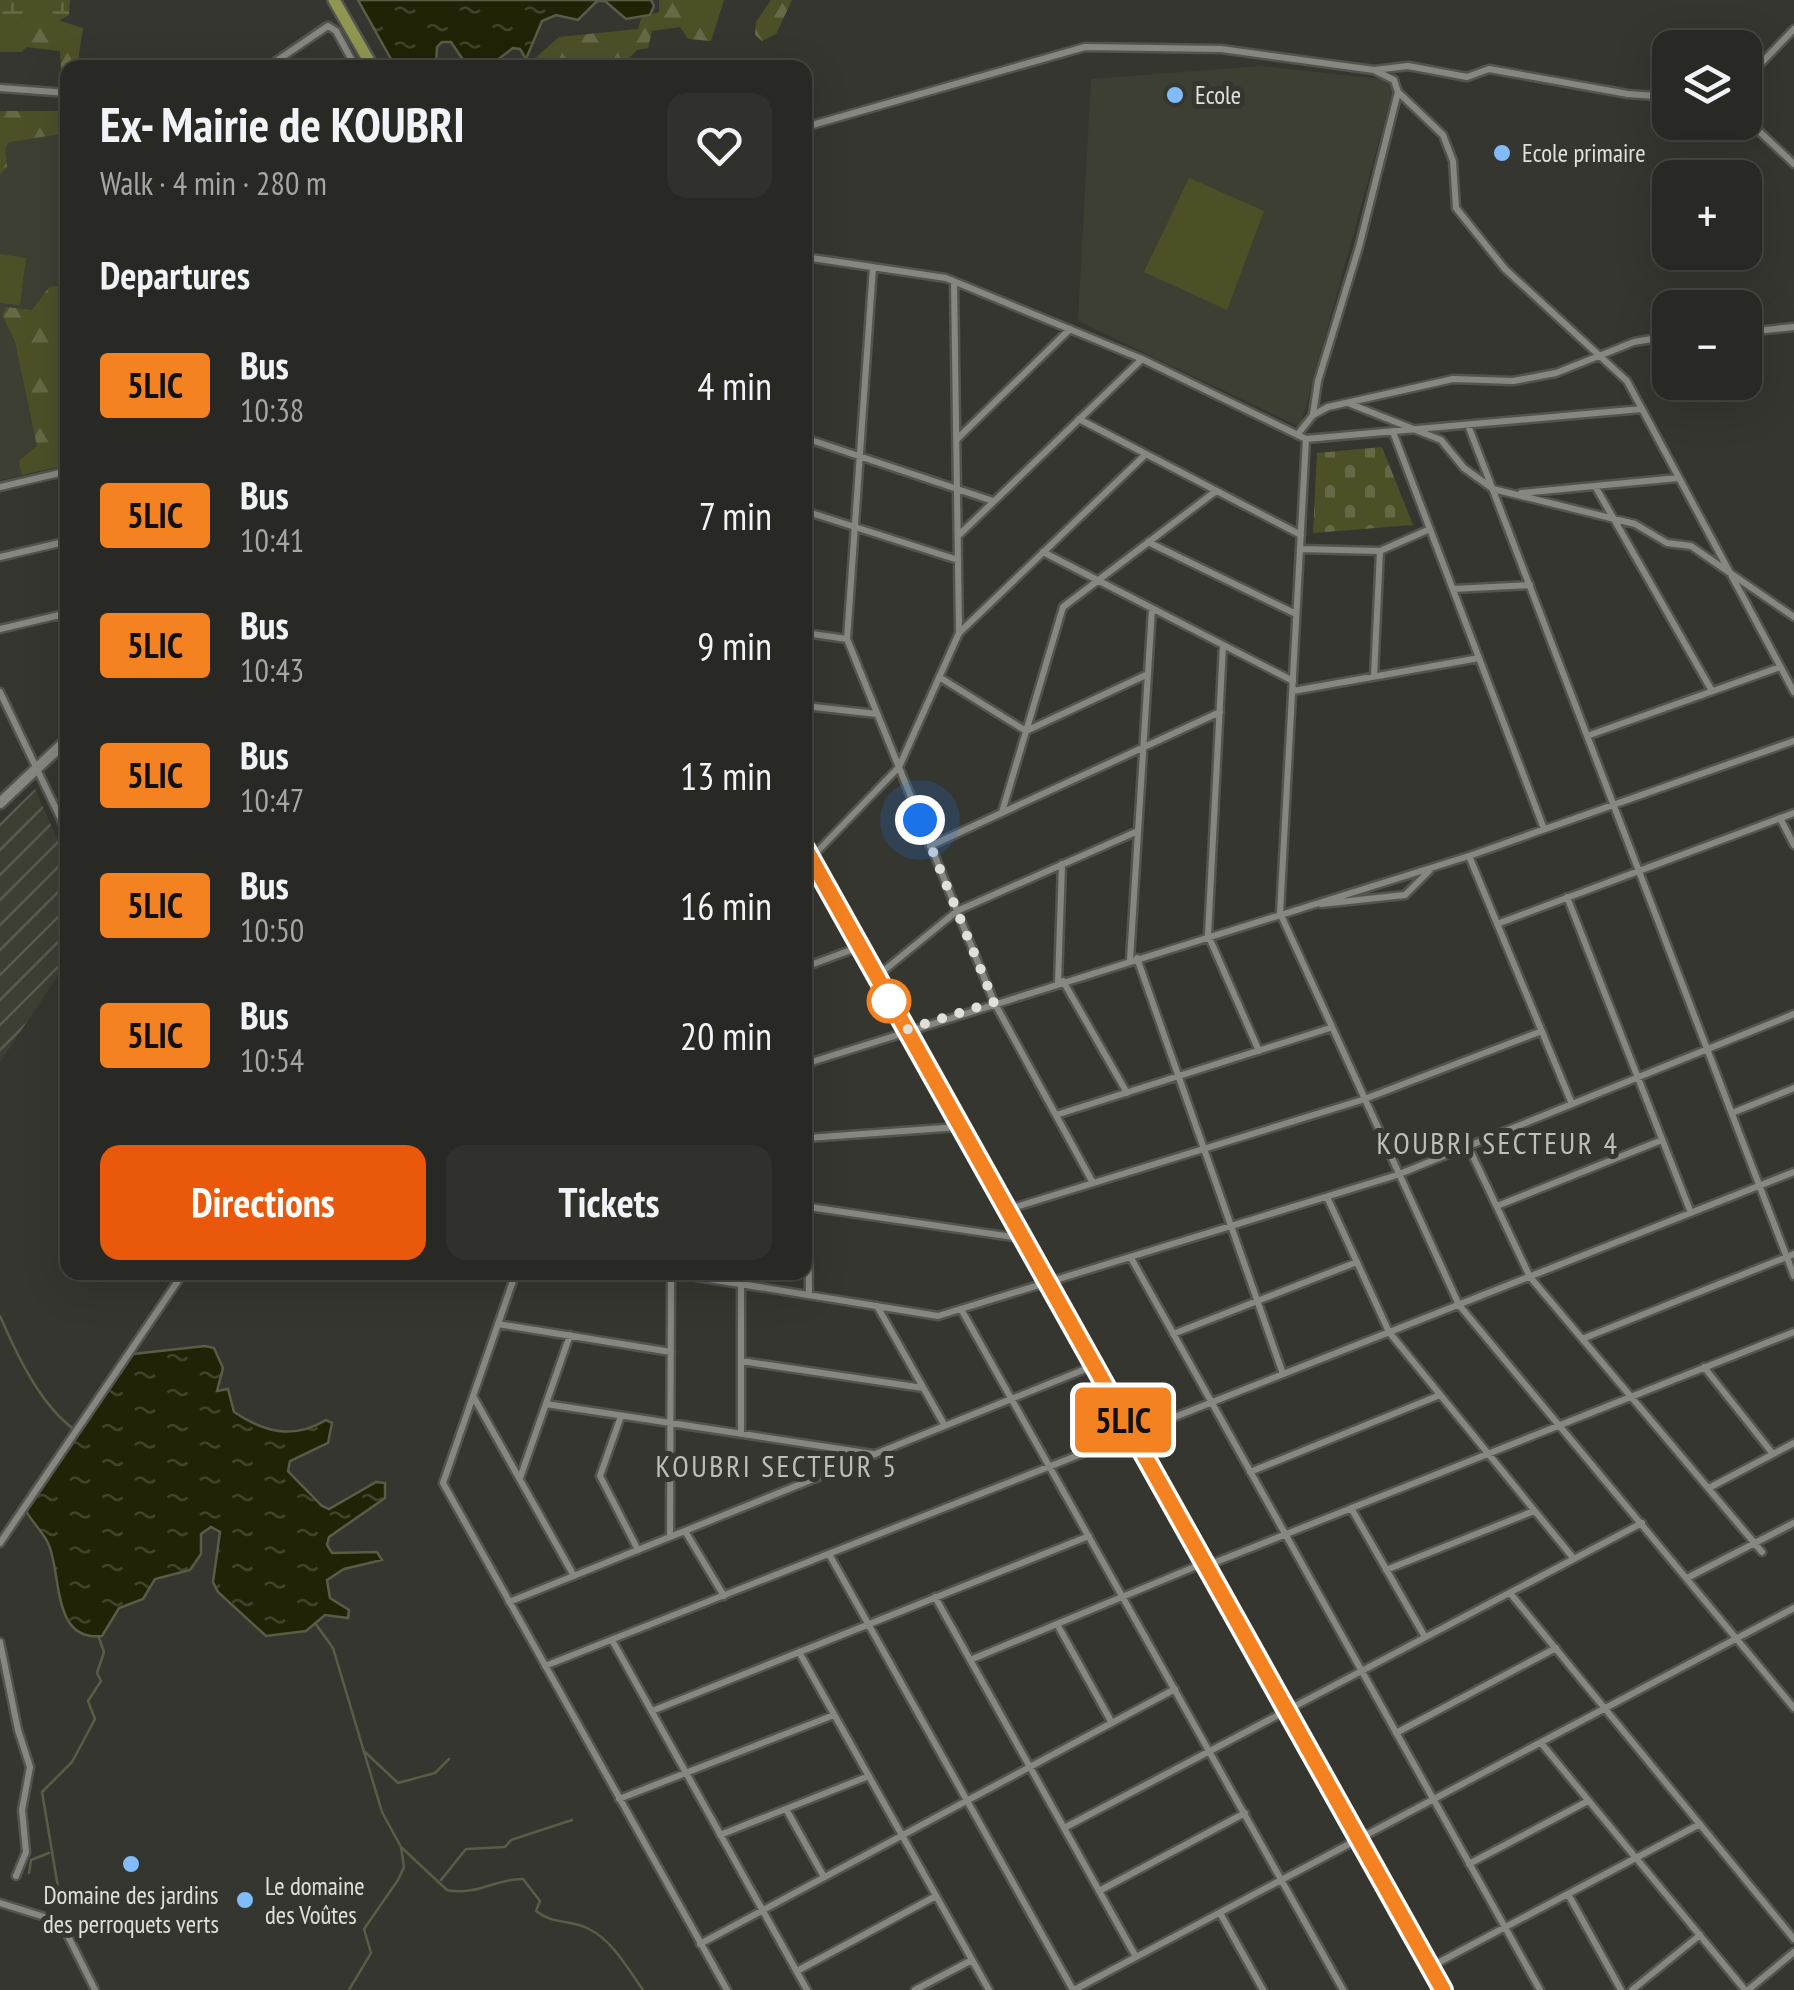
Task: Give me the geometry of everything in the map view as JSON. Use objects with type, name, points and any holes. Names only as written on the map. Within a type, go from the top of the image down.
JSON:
[{"type":"highway","points":[[334,0],[368,60]]},
{"type":"highway","points":[[812,860],[1004,1210],[1444,1990]]},
{"type":"main road","points":[[0,803],[60,746]]},
{"type":"street","points":[[278,60],[328,26],[336,31],[352,60]]},
{"type":"street","points":[[1762,62],[1794,29]]},
{"type":"street","points":[[812,125],[1085,48],[1222,48],[1374,70],[1408,66],[1467,77],[1489,69],[1652,96]]},
{"type":"street","points":[[1374,70],[1394,80],[1398,92],[1443,135],[1453,161],[1456,208],[1505,269],[1627,381]]},
{"type":"street","points":[[0,88],[60,93]]},
{"type":"street","points":[[1313,415],[1318,381],[1398,92]]},
{"type":"street","points":[[1762,134],[1794,164]]},
{"type":"street","points":[[812,255],[954,282],[1142,358],[1306,439],[1642,410]]},
{"type":"street","points":[[873,267],[847,639],[994,1002],[1093,1183]]},
{"type":"street","points":[[954,282],[959,633]]},
{"type":"street","points":[[1762,330],[1794,327]]},
{"type":"street","points":[[956,440],[1070,329]]},
{"type":"street","points":[[1296,435],[1313,415],[1348,402],[1453,379],[1513,381],[1556,373],[1634,342],[1652,339]]},
{"type":"street","points":[[958,536],[1142,358]]},
{"type":"street","points":[[1622,373],[1794,692]]},
{"type":"street","points":[[1348,402],[1442,440],[1464,468],[1494,492],[1573,506],[1615,522],[1635,524],[1667,544],[1691,546],[1794,617]]},
{"type":"street","points":[[1079,419],[1300,535]]},
{"type":"street","points":[[1468,425],[1759,1186],[1790,1256],[1794,1276]]},
{"type":"street","points":[[1393,432],[1544,830]]},
{"type":"street","points":[[1306,439],[1280,914],[1458,1305],[1794,1708]]},
{"type":"street","points":[[812,440],[994,501]]},
{"type":"street","points":[[812,849],[898,767],[959,633],[1146,454]]},
{"type":"street","points":[[0,487],[60,473]]},
{"type":"street","points":[[1513,494],[1679,478]]},
{"type":"street","points":[[1595,486],[1712,692]]},
{"type":"street","points":[[1002,812],[1062,608],[1216,491]]},
{"type":"street","points":[[812,513],[958,560]]},
{"type":"street","points":[[1300,549],[1380,551],[1430,529]]},
{"type":"street","points":[[1148,542],[1296,614]]},
{"type":"street","points":[[0,557],[60,543]]},
{"type":"street","points":[[1374,676],[1380,551]]},
{"type":"street","points":[[1043,552],[1293,681]]},
{"type":"street","points":[[1452,589],[1530,585]]},
{"type":"street","points":[[1152,608],[1134,959],[1284,1374]]},
{"type":"street","points":[[0,630],[60,615]]},
{"type":"street","points":[[812,634],[847,639]]},
{"type":"street","points":[[1223,645],[1208,936],[1259,1050]]},
{"type":"street","points":[[1292,691],[1478,658]]},
{"type":"street","points":[[1587,736],[1780,667]]},
{"type":"street","points":[[1026,731],[1148,674]]},
{"type":"street","points":[[939,677],[1026,731]]},
{"type":"street","points":[[0,692],[60,817]]},
{"type":"street","points":[[812,707],[877,714]]},
{"type":"street","points":[[930,846],[1220,712]]},
{"type":"street","points":[[812,1062],[1469,856],[1794,742]]},
{"type":"street","points":[[1497,924],[1794,813]]},
{"type":"street","points":[[1780,818],[1794,845]]},
{"type":"street","points":[[876,978],[957,911],[1138,831]]},
{"type":"street","points":[[1469,856],[1572,1104]]},
{"type":"street","points":[[1062,864],[1060,982],[1126,1092]]},
{"type":"street","points":[[1310,904],[1406,895],[1432,867]]},
{"type":"street","points":[[1567,897],[1691,1213]]},
{"type":"street","points":[[812,964],[859,947]]},
{"type":"street","points":[[714,1280],[938,1316],[1397,1175],[1794,1014]]},
{"type":"street","points":[[1056,1115],[1330,1028]]},
{"type":"street","points":[[1004,1210],[1362,1100],[1542,1031]]},
{"type":"street","points":[[1732,1113],[1794,1088]]},
{"type":"street","points":[[812,1138],[958,1126]]},
{"type":"street","points":[[1496,1206],[1662,1140]]},
{"type":"street","points":[[1468,1146],[1530,1277],[1762,1552]]},
{"type":"street","points":[[545,1666],[1794,1172]]},
{"type":"street","points":[[1327,1196],[1389,1332],[1574,1559]]},
{"type":"street","points":[[812,1207],[1021,1238]]},
{"type":"street","points":[[1582,1339],[1790,1256]]},
{"type":"street","points":[[1131,1258],[1540,1990]]},
{"type":"street","points":[[1173,1334],[1357,1262]]},
{"type":"street","points":[[0,1542],[179,1280]]},
{"type":"street","points":[[513,1280],[443,1483],[727,1990]]},
{"type":"street","points":[[668,1280],[670,1536]]},
{"type":"street","points":[[740,1280],[741,1434]]},
{"type":"street","points":[[809,1280],[809,1295]]},
{"type":"street","points":[[876,1306],[944,1426]]},
{"type":"street","points":[[961,1309],[1343,1990]]},
{"type":"street","points":[[498,1324],[671,1352]]},
{"type":"street","points":[[970,1660],[1794,1332]]},
{"type":"street","points":[[520,1478],[570,1335]]},
{"type":"street","points":[[741,1361],[924,1388]]},
{"type":"street","points":[[509,1602],[1093,1366]]},
{"type":"street","points":[[1704,1368],[1773,1454]]},
{"type":"street","points":[[473,1396],[574,1576]]},
{"type":"street","points":[[1250,1472],[1440,1396]]},
{"type":"street","points":[[546,1404],[874,1454]]},
{"type":"street","points":[[621,1416],[600,1476],[638,1550]]},
{"type":"street","points":[[1709,1488],[1794,1443]]},
{"type":"street","points":[[1351,1508],[1425,1637]]},
{"type":"street","points":[[1386,1570],[1534,1511]]},
{"type":"street","points":[[1687,1578],[1794,1522]]},
{"type":"street","points":[[1064,1828],[1642,1523]]},
{"type":"street","points":[[684,1531],[724,1596]]},
{"type":"street","points":[[652,1711],[1089,1536]]},
{"type":"street","points":[[829,1554],[1073,1990],[1794,1608]]},
{"type":"street","points":[[1510,1592],[1794,1938]]},
{"type":"street","points":[[935,1598],[1136,1957]]},
{"type":"street","points":[[1057,1624],[1112,1723]]},
{"type":"street","points":[[612,1640],[807,1990]]},
{"type":"street","points":[[0,1642],[18,1730],[30,1767],[22,1810],[26,1852],[16,1876]]},
{"type":"street","points":[[1396,1734],[1556,1648]]},
{"type":"street","points":[[798,1652],[988,1990]]},
{"type":"street","points":[[700,1944],[1175,1689]]},
{"type":"street","points":[[619,1799],[834,1715]]},
{"type":"street","points":[[1541,1743],[1747,1990],[1794,1952]]},
{"type":"street","points":[[720,1834],[869,1776]]},
{"type":"street","points":[[1469,1864],[1588,1800]]},
{"type":"street","points":[[786,1808],[824,1878]]},
{"type":"street","points":[[1099,1891],[1245,1813]]},
{"type":"street","points":[[1430,1967],[1700,1824]]},
{"type":"street","points":[[1568,1894],[1620,1990]]},
{"type":"street","points":[[796,1971],[936,1896]]},
{"type":"street","points":[[0,1903],[61,1922],[95,1990]]},
{"type":"street","points":[[1220,1913],[1263,1990]]},
{"type":"street","points":[[1632,1990],[1700,1936]]},
{"type":"street","points":[[915,1990],[972,1960]]},
{"type":"shaded area","points":[[1262,66],[1390,80],[1394,87],[1300,427],[1078,321],[1091,79]]},
{"type":"shaded area","points":[[0,111],[60,111],[60,467],[0,480]]},
{"type":"shaded area","points":[[35,789],[60,845],[60,972],[0,1062],[0,823]]},
{"type":"green space","points":[[0,0],[70,0],[69,15],[58,21],[26,15],[0,34]]},
{"type":"green space","points":[[659,0],[724,0],[711,41],[688,39],[680,27],[652,31],[648,48],[637,50],[625,60],[533,60],[559,37],[638,29],[641,18],[659,12]]},
{"type":"green space","points":[[771,0],[792,0],[776,34],[762,41],[755,35],[756,22]]},
{"type":"green space","points":[[26,15],[41,15],[83,28],[78,60],[61,60],[60,51],[26,47],[22,52],[0,52],[0,34]]},
{"type":"green space","points":[[0,111],[60,111],[60,134],[9,142],[5,149],[7,167],[0,174]]},
{"type":"green space","points":[[1189,178],[1264,211],[1227,310],[1144,272]]},
{"type":"green space","points":[[0,254],[26,258],[20,305],[0,303]]},
{"type":"green space","points":[[60,286],[60,467],[22,475],[19,461],[37,446],[15,341],[2,315],[6,307],[32,310],[49,287]]},
{"type":"green space","points":[[1382,447],[1413,525],[1313,533],[1317,453]]},
{"type":"water","points":[[358,0],[651,0],[654,6],[650,15],[626,19],[605,1],[597,1],[578,20],[556,15],[542,21],[526,59],[520,49],[513,48],[497,60],[463,60],[451,42],[442,42],[437,47],[436,60],[392,60]]},
{"type":"water","points":[[214,1348],[223,1368],[217,1391],[228,1389],[234,1412],[245,1419],[268,1429],[290,1432],[326,1420],[332,1423],[328,1443],[290,1461],[288,1471],[322,1506],[329,1509],[376,1482],[385,1483],[385,1498],[329,1537],[327,1545],[332,1553],[377,1552],[382,1560],[344,1569],[327,1580],[330,1598],[349,1610],[348,1618],[325,1615],[306,1631],[266,1636],[218,1592],[213,1582],[220,1532],[211,1527],[201,1534],[201,1554],[190,1570],[155,1579],[143,1599],[119,1608],[102,1636],[86,1635],[66,1617],[48,1543],[26,1511],[133,1354]]},
{"type":"waterway","points":[[271,60],[324,23]]},
{"type":"waterway","points":[[0,84],[16,86]]},
{"type":"waterway","points":[[44,88],[60,89]]},
{"type":"waterway","points":[[0,1316],[40,1393],[75,1430]]},
{"type":"waterway","points":[[315,1623],[333,1648],[382,1812],[401,1847],[447,1890],[468,1891],[523,1879],[540,1901],[536,1911],[598,1934],[643,1990]]},
{"type":"waterway","points":[[61,1905],[42,1792],[72,1762],[95,1719],[88,1701],[101,1681],[97,1673],[104,1652],[99,1638]]},
{"type":"waterway","points":[[365,1752],[398,1783],[435,1773],[449,1759]]},
{"type":"waterway","points":[[441,1880],[466,1849],[505,1847],[511,1840],[572,1820]]},
{"type":"waterway","points":[[349,1990],[371,1953],[364,1929],[404,1867],[401,1847]]},
{"type":"waterway","points":[[29,1873],[31,1860],[49,1853]]},
{"type":"bus line","name":"5LIC","points":[[812,861],[1443,1990]]},
{"type":"place","name":"Ecole","points":[[1175,95]]},
{"type":"place","name":"Ecole primaire","points":[[1502,153]]},
{"type":"place","name":"Domaine des jardins des perroquets verts","points":[[131,1864]]},
{"type":"place","name":"Le domaine des Voûtes","points":[[245,1900]]},
{"type":"district","name":"KOUBRI SECTEUR 4","points":[[1498,1144]]},
{"type":"district","name":"KOUBRI SECTEUR 5","points":[[777,1467]]},
{"type":"route","points":[[889,1001],[905,1030],[994,1002],[920,820]]}]
